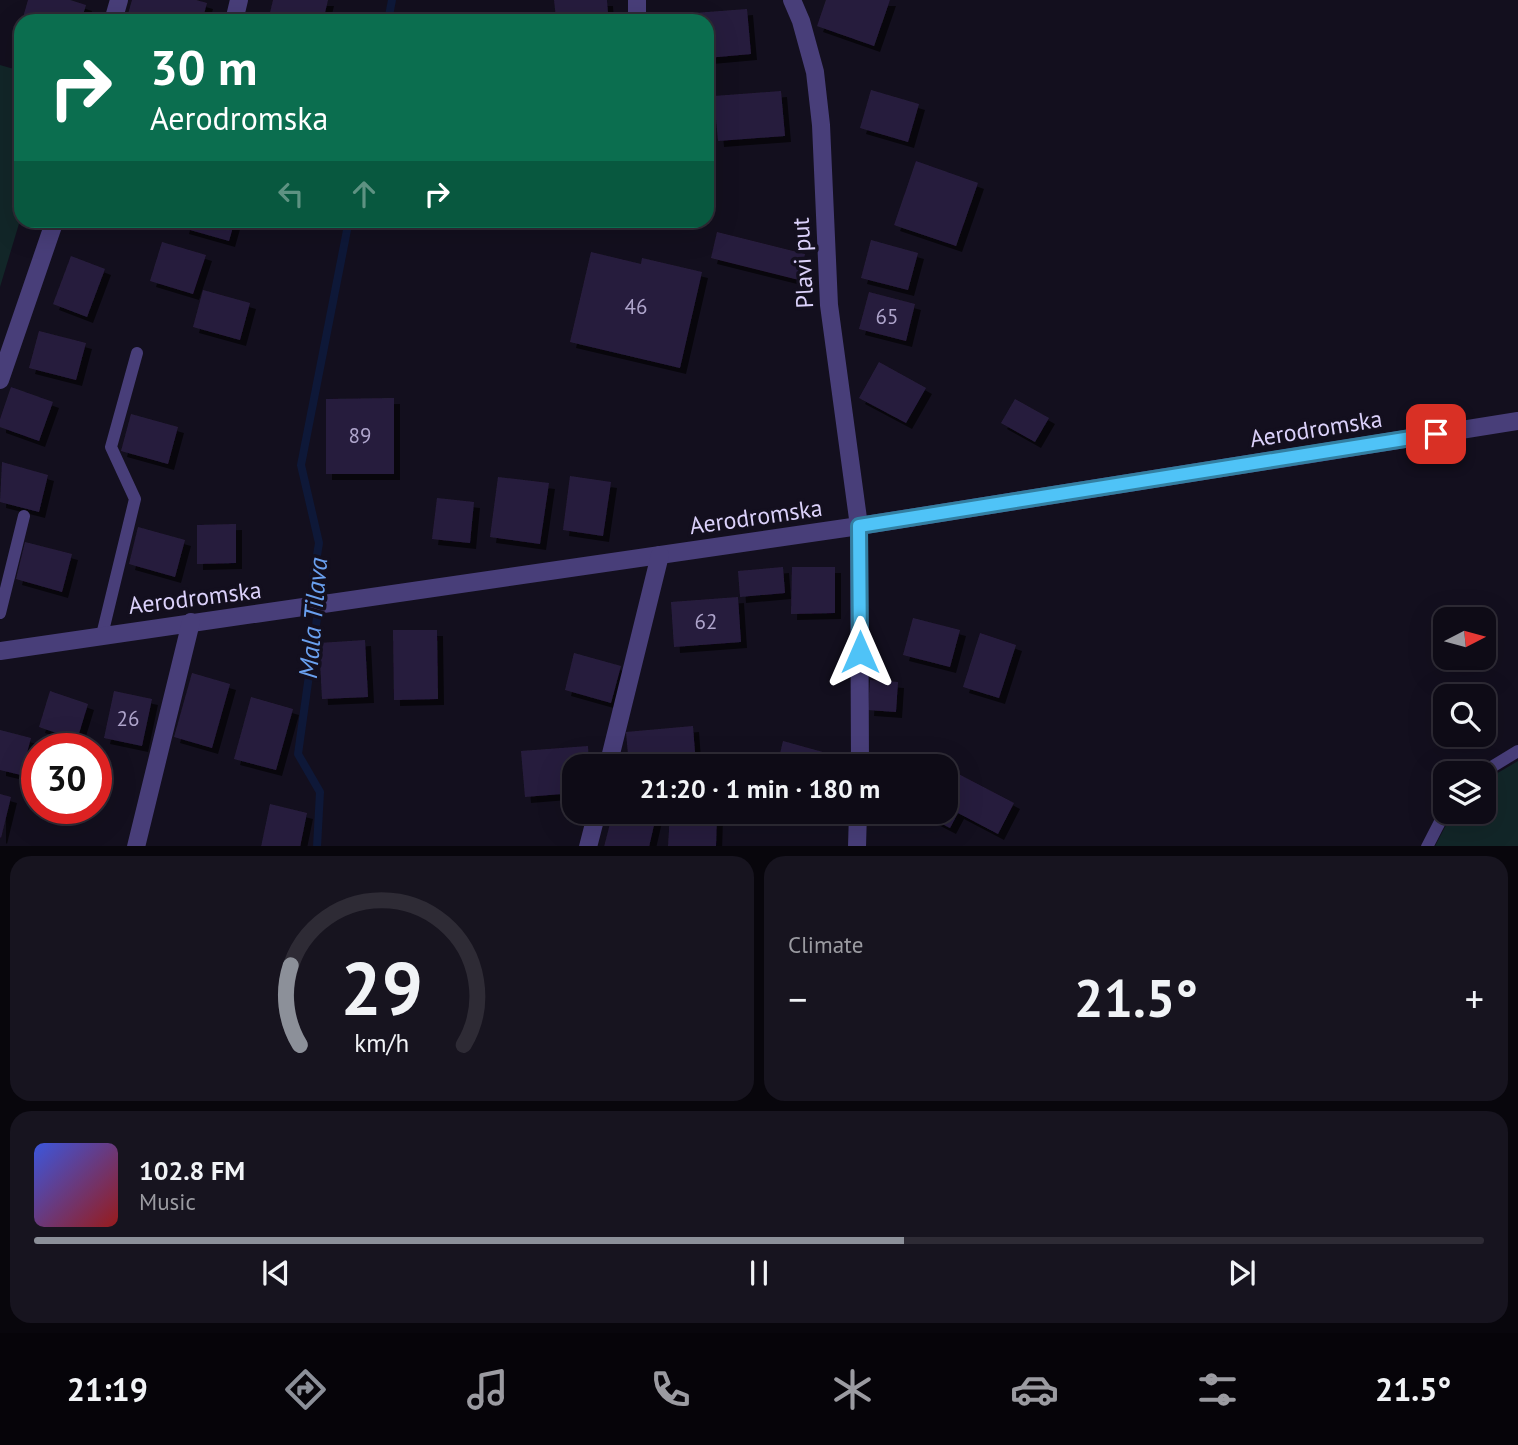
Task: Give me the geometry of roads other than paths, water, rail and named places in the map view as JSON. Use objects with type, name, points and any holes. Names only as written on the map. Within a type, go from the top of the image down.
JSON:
[{"type":"street","name":"Plavi put","points":[[792,0],[801,21],[815,72],[821,124],[829,305],[859,526],[860,754]]},
{"type":"street","points":[[0,380],[52,228]]},
{"type":"street","name":"Aerodromska","points":[[0,651],[859,526],[1518,421]]},
{"type":"street","points":[[611,754],[660,555]]},
{"type":"street","points":[[136,846],[191,622]]},
{"type":"street","points":[[588,846],[594,824]]},
{"type":"street","points":[[857,846],[858,824]]},
{"type":"lane","points":[[102,635],[135,499],[111,447],[137,353]]},
{"type":"lane","points":[[0,613],[24,516]]},
{"type":"lane","points":[[1496,764],[1518,751]]},
{"type":"lane","points":[[1427,846],[1439,824]]},
{"type":"waterway","name":"Mala Tilava","points":[[389,14],[392,0]]},
{"type":"waterway","name":"Mala Tilava","points":[[317,846],[320,792],[298,754],[318,611],[313,580],[319,543],[301,465],[347,228]]}]
